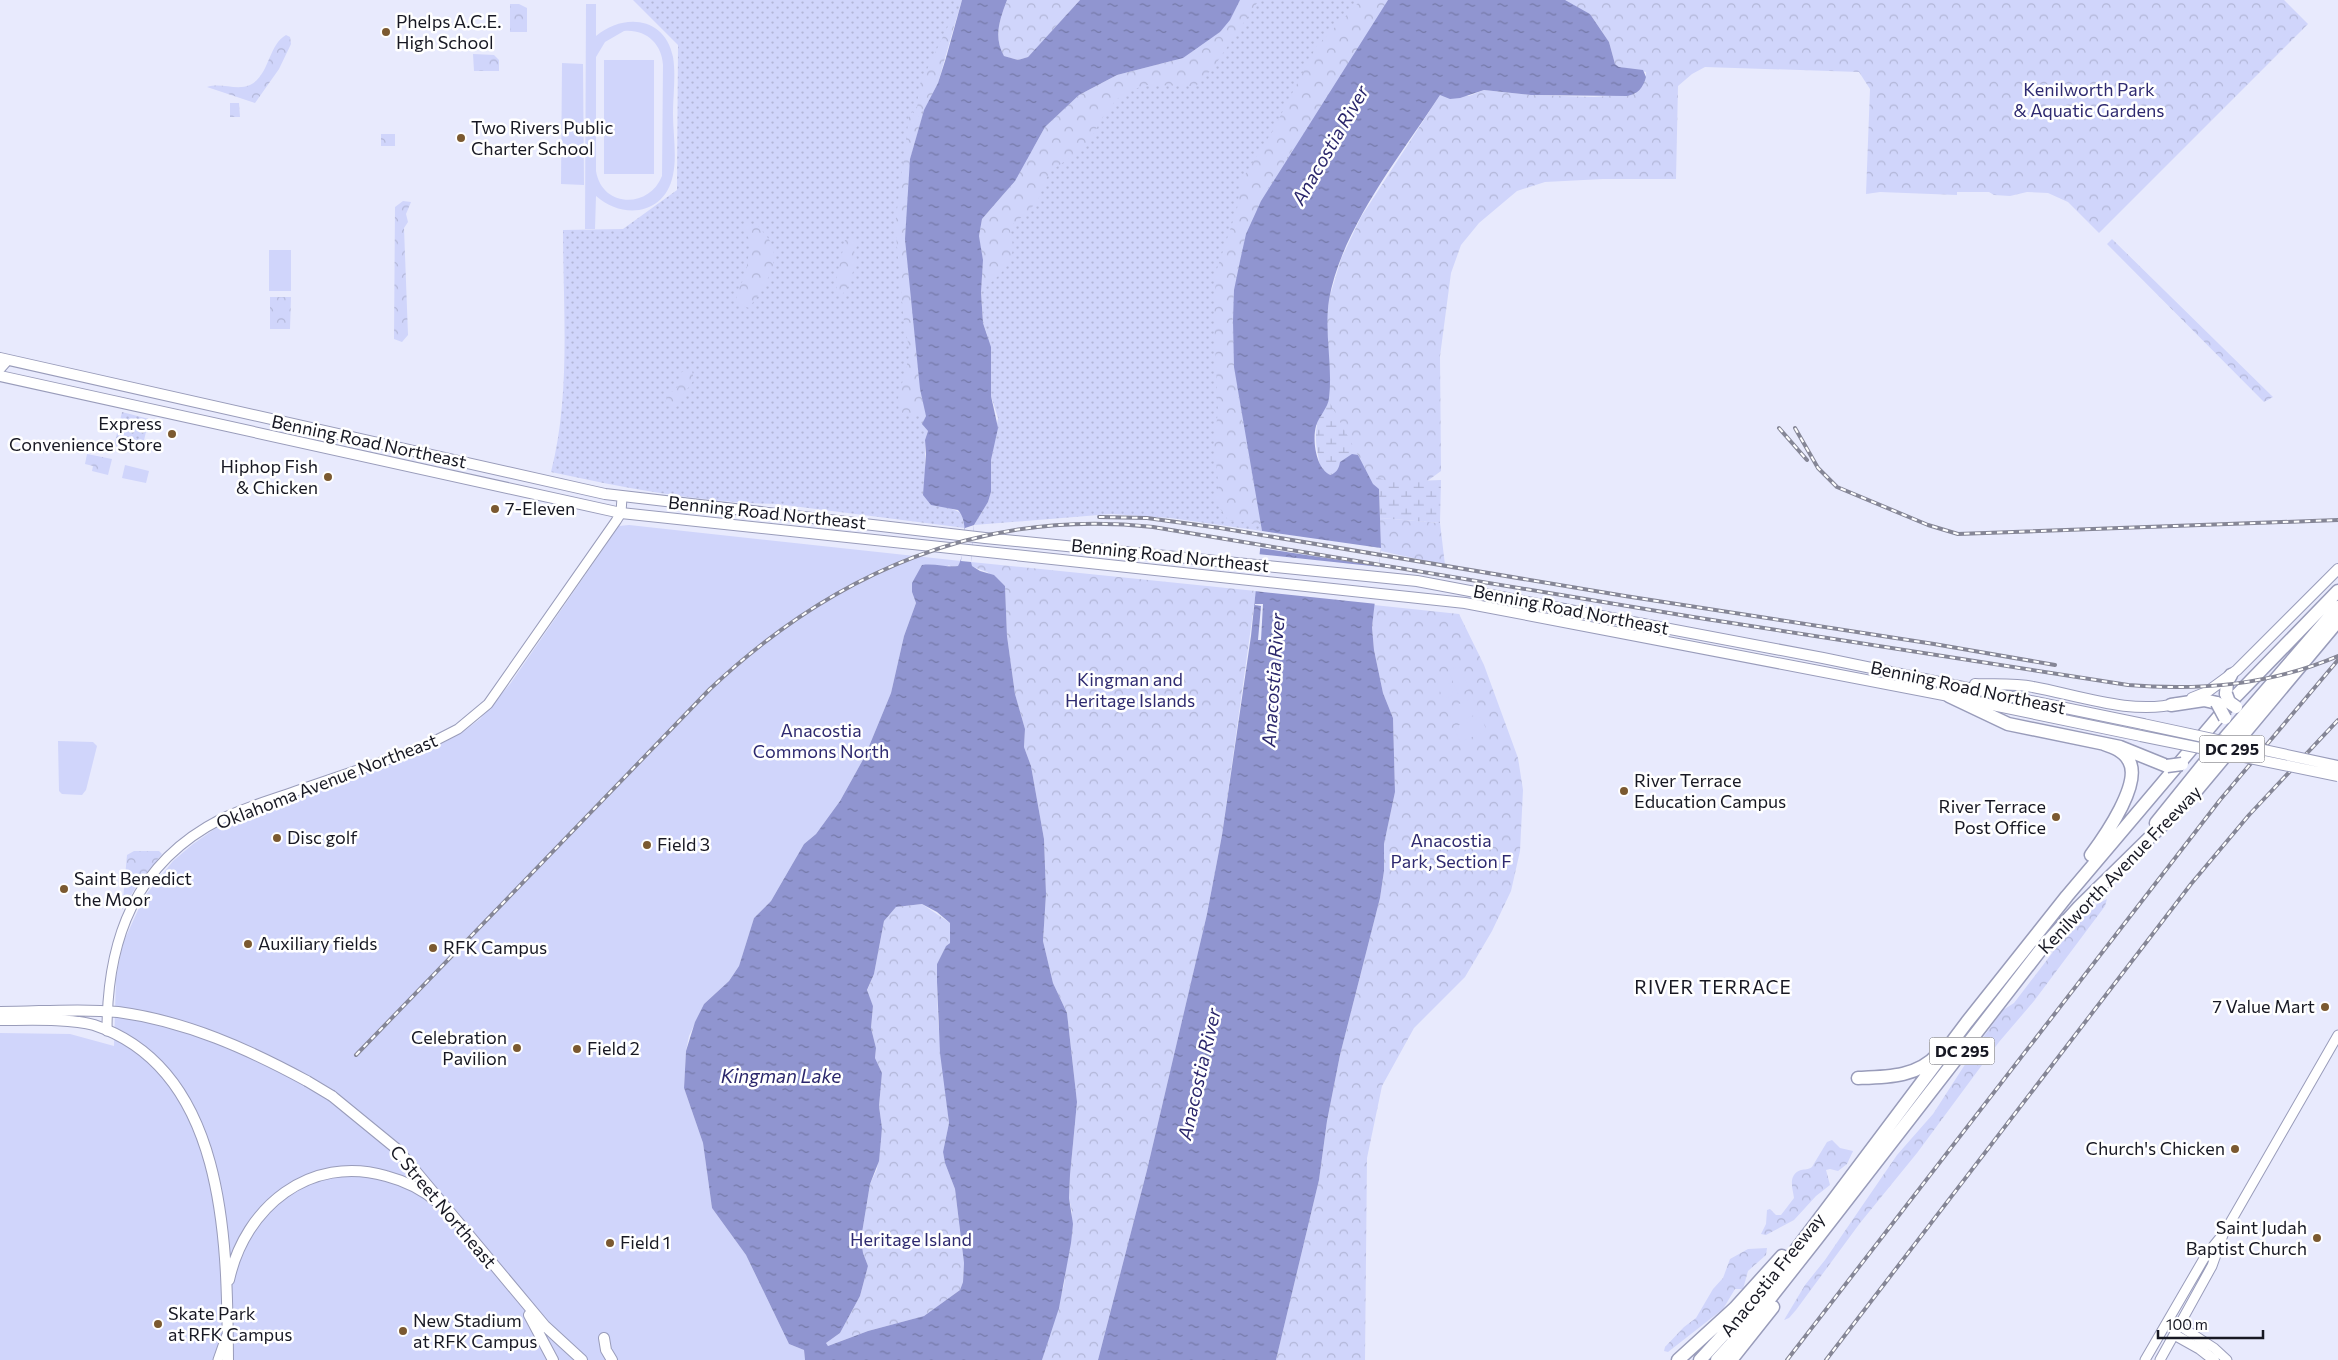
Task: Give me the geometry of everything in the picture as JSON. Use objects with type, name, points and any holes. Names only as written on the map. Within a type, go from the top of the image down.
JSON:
[{"type":"highway","name":"Kenilworth Avenue Freeway","points":[[1843,1187],[1967,1022],[2036,935],[2211,723],[2338,591]]},
{"type":"highway","points":[[2118,869],[2220,743],[2338,607]]},
{"type":"highway","name":"Kenilworth Avenue Freeway","points":[[1815,1241],[2042,948],[2197,790],[2338,621]]},
{"type":"highway","points":[[1948,696],[2008,724],[2126,749],[2167,766],[2182,764],[2220,743],[2226,729],[2221,699],[2231,675]]},
{"type":"highway","points":[[2171,705],[2221,699],[2236,707],[2252,706]]},
{"type":"highway","points":[[2036,935],[2098,846],[2132,784],[2133,775],[2129,760],[2117,749],[2104,744]]},
{"type":"highway","points":[[1858,1078],[1895,1076],[1919,1068],[1933,1060],[1967,1022]]},
{"type":"highway","points":[[1678,1360],[1735,1308],[1843,1187]]},
{"type":"highway","name":"Anacostia Freeway","points":[[1700,1360],[1771,1283],[1843,1187]]},
{"type":"highway","points":[[1717,1360],[1752,1320],[1815,1241]]},
{"type":"highway","name":"Anacostia Freeway","points":[[1732,1360],[1762,1322],[1815,1241]]},
{"type":"main road","name":"Benning Road Northeast","points":[[4,359],[380,446],[622,497],[985,538],[1417,581],[1943,682],[2338,766]]},
{"type":"main road","name":"Benning Road Northeast","points":[[0,376],[621,513],[1417,597],[1490,608],[1948,696],[2338,776]]},
{"type":"main road","points":[[1943,682],[2031,686],[2132,706],[2153,708],[2171,705],[2207,692],[2231,675],[2338,569]]},
{"type":"main road","name":"C Street Northeast","points":[[0,1012],[107,1012],[148,1018],[211,1035],[271,1062],[307,1081],[332,1096],[387,1141],[412,1165],[440,1203],[454,1216],[545,1326],[582,1360]]},
{"type":"main road","points":[[0,1020],[81,1023],[107,1031],[150,1058],[173,1081],[186,1100],[199,1129],[208,1159],[224,1252],[228,1360]]},
{"type":"main road","points":[[226,1291],[233,1264],[245,1234],[255,1219],[274,1200],[311,1179],[335,1173],[357,1171],[399,1179],[426,1193],[440,1203]]},
{"type":"main road","points":[[224,1252],[245,1234]]},
{"type":"main road","points":[[512,1288],[542,1337],[553,1360]]},
{"type":"main road","points":[[2178,1331],[2214,1360]]},
{"type":"main road","points":[[604,1338],[606,1350],[612,1360]]},
{"type":"street","points":[[0,369],[4,359]]},
{"type":"street","points":[[621,513],[622,497]]},
{"type":"street","name":"Oklahoma Avenue Northeast","points":[[107,1031],[108,985],[116,944],[130,909],[148,881],[170,855],[200,832],[248,808],[429,745],[458,729],[477,715],[513,670],[621,513]]},
{"type":"street","points":[[2160,1360],[2178,1331],[2212,1266],[2223,1235],[2338,1035]]},
{"type":"street","points":[[2146,1360],[2206,1255],[2223,1235]]},
{"type":"street","points":[[2169,1320],[2178,1331]]},
{"type":"street","points":[[2164,1329],[2178,1331],[2214,1348],[2227,1360]]},
{"type":"street","points":[[218,1360],[226,1336]]},
{"type":"green space","points":[[633,0],[962,0],[930,102],[924,111],[910,159],[926,416],[924,420],[928,431],[925,440],[925,473],[952,509],[961,513],[965,528],[777,504],[692,498],[551,472],[557,442],[564,382],[563,230],[623,229],[677,190],[678,45]]},
{"type":"green space","points":[[1007,0],[1080,0],[1028,57],[1018,60],[1004,56],[999,42],[1000,21]]},
{"type":"green space","points":[[1240,0],[1388,0],[1371,30],[1252,468],[1262,531],[1170,518],[1111,514],[974,525],[988,502],[991,492],[991,460],[998,418],[991,396],[991,363],[987,334],[983,323],[981,292],[983,260],[979,236],[1033,148],[1220,32]]},
{"type":"green space","points":[[1240,0],[1259,0],[1213,68],[1196,86],[1147,85],[1128,91],[1116,100],[1104,115],[1086,147],[1049,172],[1038,200],[1027,213],[1009,227],[1013,249],[1008,264],[981,292],[983,260],[979,236],[982,219],[1015,181],[1045,127],[1079,95],[1117,75],[1183,58],[1220,32]]},
{"type":"green space","points":[[1361,0],[1388,0],[1358,50],[1265,193],[1252,219],[1238,268],[1233,304],[1236,378],[1261,524],[1228,520],[1212,497],[1219,490],[1214,443],[1218,411],[1214,321],[1216,272],[1237,209],[1241,181],[1272,132],[1316,47]]},
{"type":"green space","name":"Kenilworth Park & Aquatic Gardens","points":[[1563,0],[2284,0],[2308,24],[2099,233],[2068,202],[2048,193],[2027,192],[2010,196],[1994,195],[1989,192],[1957,192],[1957,195],[1880,192],[1866,194],[1870,89],[1859,72],[1705,67],[1692,74],[1678,86],[1676,179],[1603,179],[1545,182],[1517,191],[1479,223],[1461,245],[1451,273],[1440,356],[1441,471],[1415,490],[1379,489],[1316,424],[1329,401],[1327,318],[1329,299],[1341,259],[1361,217],[1440,95],[1469,96],[1484,90],[1531,95],[1594,97],[1635,94],[1646,77],[1646,72],[1619,67],[1615,64],[1609,42],[1590,14]]},
{"type":"green space","points":[[510,4],[519,4],[527,8],[527,32],[510,32]]},
{"type":"green space","points":[[586,4],[596,4],[596,36],[618,24],[642,22],[652,26],[661,33],[669,43],[674,71],[675,160],[669,188],[661,199],[652,206],[642,210],[618,208],[607,204],[596,196],[595,229],[585,229]],"holes":[[[624,31],[646,35],[651,39],[656,44],[662,57],[662,176],[656,187],[647,194],[637,199],[626,200],[616,198],[607,192],[600,183],[596,171],[596,57],[605,42]]]},
{"type":"green space","points":[[959,9],[938,83],[924,110],[917,109],[919,86],[952,18]]},
{"type":"green space","points":[[286,35],[290,37],[291,44],[279,69],[255,103],[207,87],[218,85],[245,87],[250,85],[262,74],[276,46]]},
{"type":"green space","points":[[473,54],[494,55],[499,60],[499,71],[474,71]]},
{"type":"green space","points":[[604,60],[654,60],[654,174],[604,174]]},
{"type":"green space","points":[[562,63],[583,64],[584,185],[561,184]]},
{"type":"green space","points":[[230,103],[239,103],[240,117],[230,117]]},
{"type":"green space","points":[[912,112],[921,118],[910,159],[905,239],[920,389],[926,416],[905,416],[899,412],[898,399],[910,353],[904,322],[895,225],[909,117]]},
{"type":"green space","points":[[381,134],[395,134],[395,146],[381,146]]},
{"type":"green space","points":[[403,201],[411,202],[406,214],[408,222],[404,228],[408,335],[402,342],[394,339],[395,207]]},
{"type":"green space","points":[[746,223],[758,226],[767,237],[773,249],[774,258],[769,276],[749,308],[736,303],[738,291],[746,274],[751,244],[745,230]]},
{"type":"green space","points":[[2112,239],[2273,397],[2264,402],[2107,244]]},
{"type":"green space","points":[[845,240],[852,240],[858,245],[854,251],[857,259],[853,273],[842,295],[837,290],[836,281]]},
{"type":"green space","points":[[269,250],[291,250],[291,291],[269,291]]},
{"type":"green space","points":[[270,297],[291,297],[290,329],[270,329]]},
{"type":"green space","points":[[692,371],[694,380],[682,396],[680,405],[673,408],[665,403],[669,392],[674,391],[678,386],[680,373]]},
{"type":"green space","points":[[1329,387],[1329,401],[1368,474],[1390,482],[1441,480],[1440,523],[1380,518],[1379,489],[1323,471],[1319,462],[1316,445],[1316,428]]},
{"type":"green space","points":[[122,412],[149,419],[141,453],[114,446]]},
{"type":"green space","points":[[87,454],[112,459],[108,475],[92,471],[93,466],[85,464]]},
{"type":"green space","points":[[125,465],[149,471],[146,483],[122,478]]},
{"type":"green space","points":[[1380,518],[1440,523],[1445,565],[1381,551]]},
{"type":"green space","name":"RFK Campus","points":[[629,525],[961,561],[958,566],[952,568],[949,565],[912,592],[916,603],[904,636],[891,693],[865,756],[840,801],[816,834],[804,844],[771,901],[754,918],[739,966],[729,981],[704,1004],[689,1036],[686,1051],[684,1088],[703,1143],[712,1208],[746,1255],[789,1344],[804,1350],[805,1360],[0,1360],[0,1033],[70,1034],[114,1046],[116,978],[123,943],[144,897],[173,861],[193,844],[229,819],[429,751],[464,731],[480,719],[510,684],[619,526]]},
{"type":"green space","name":"Kingman and Heritage Islands","points":[[971,562],[1256,591],[1222,835],[1207,914],[1147,1170],[1098,1360],[1042,1360],[1064,1285],[1072,1212],[1069,1198],[1070,1175],[1077,1102],[1067,1013],[1053,983],[1043,941],[1046,894],[1044,839],[1031,766],[1024,747],[1025,729],[1015,694],[1007,636],[1005,586],[987,572],[971,566]]},
{"type":"green space","name":"Anacostia Park, Section F","points":[[1374,605],[1459,614],[1484,665],[1518,758],[1523,790],[1520,851],[1511,891],[1492,931],[1465,977],[1414,1028],[1382,1086],[1367,1158],[1365,1360],[1276,1360],[1319,1180],[1327,1121],[1340,1055],[1380,898],[1384,871],[1384,844],[1395,792],[1393,718],[1383,693],[1374,650],[1372,627]]},
{"type":"green space","points":[[1459,666],[1469,689],[1458,694],[1448,670]]},
{"type":"green space","points":[[1444,672],[1454,695],[1443,699],[1434,676]]},
{"type":"green space","points":[[1473,698],[1479,713],[1453,724],[1447,709]]},
{"type":"green space","points":[[1481,717],[1487,731],[1460,742],[1454,727]]},
{"type":"green space","points":[[58,741],[93,742],[97,746],[86,790],[82,795],[62,794],[59,791]]},
{"type":"green space","points":[[134,851],[159,851],[162,854],[139,882],[122,910],[127,855]]},
{"type":"green space","points":[[2107,899],[2105,906],[2034,1001],[1999,1042],[1917,1153],[1860,1223],[1796,1310],[1789,1318],[1784,1320],[1805,1285],[1825,1260],[1897,1155],[1933,1114],[2003,1010],[2014,1003],[2079,918],[2090,908]]},
{"type":"green space","name":"Heritage Island","points":[[922,904],[950,923],[950,943],[946,946],[937,964],[938,1021],[949,1123],[943,1152],[955,1189],[964,1263],[963,1282],[960,1290],[924,1316],[868,1331],[828,1346],[826,1343],[840,1333],[860,1296],[868,1266],[863,1253],[861,1239],[870,1184],[877,1169],[882,1128],[879,1106],[882,1073],[875,1058],[876,1048],[871,1028],[873,1006],[867,991],[874,974],[884,921],[896,907]]},
{"type":"green space","points":[[1832,1140],[1840,1148],[1853,1151],[1847,1164],[1838,1171],[1826,1170],[1830,1185],[1816,1196],[1794,1220],[1766,1235],[1761,1234],[1766,1224],[1767,1210],[1770,1209],[1776,1215],[1781,1215],[1794,1198],[1792,1179],[1794,1175],[1801,1170],[1812,1167],[1827,1142]]},
{"type":"green space","points":[[1767,1248],[1766,1255],[1748,1271],[1743,1289],[1735,1289],[1723,1309],[1668,1352],[1664,1351],[1665,1347],[1684,1327],[1696,1318],[1713,1289],[1723,1278],[1730,1259],[1748,1249]]},
{"type":"water","name":"Kingman Lake","points":[[962,0],[1007,0],[1000,21],[999,42],[1004,56],[1018,60],[1028,57],[1080,0],[1240,0],[1230,20],[1220,32],[1183,58],[1117,75],[1079,95],[1045,127],[1015,181],[982,219],[979,236],[983,260],[981,292],[983,323],[991,347],[991,396],[998,428],[991,460],[991,492],[988,502],[974,525],[971,562],[972,566],[980,571],[994,575],[1005,586],[1007,636],[1015,694],[1025,729],[1024,747],[1031,766],[1044,839],[1046,894],[1043,941],[1053,983],[1067,1013],[1077,1102],[1069,1198],[1073,1224],[1059,1308],[1042,1360],[805,1360],[804,1350],[789,1344],[746,1255],[712,1208],[703,1143],[684,1088],[686,1051],[695,1022],[704,1004],[729,981],[739,966],[754,918],[771,901],[804,844],[816,834],[840,801],[865,756],[891,693],[904,636],[916,603],[912,592],[912,583],[922,565],[958,566],[963,554],[965,529],[958,510],[931,505],[923,495],[926,454],[925,440],[928,431],[922,424],[926,416],[920,389],[905,239],[910,159],[924,110],[938,83]],"holes":[[[922,904],[937,912],[950,923],[950,943],[946,946],[937,964],[940,1053],[949,1123],[943,1152],[955,1189],[964,1263],[963,1282],[960,1290],[924,1316],[868,1331],[828,1346],[826,1343],[840,1333],[860,1296],[868,1266],[863,1253],[861,1239],[870,1184],[879,1161],[882,1128],[879,1106],[882,1073],[875,1058],[876,1048],[871,1028],[873,1006],[867,990],[874,974],[884,921],[896,907]]]},
{"type":"water","name":"Anacostia River","points":[[1388,0],[1565,0],[1590,14],[1609,42],[1615,64],[1619,67],[1643,70],[1646,77],[1640,90],[1627,96],[1531,95],[1484,90],[1460,98],[1450,99],[1440,95],[1374,193],[1346,246],[1329,300],[1327,325],[1330,374],[1329,398],[1316,426],[1315,446],[1316,454],[1322,467],[1331,475],[1335,473],[1340,462],[1352,454],[1358,455],[1373,484],[1379,489],[1381,548],[1372,627],[1374,650],[1383,693],[1393,718],[1395,792],[1384,844],[1384,871],[1380,898],[1340,1055],[1327,1121],[1319,1180],[1276,1360],[1098,1360],[1147,1170],[1207,914],[1222,835],[1251,636],[1262,531],[1234,367],[1234,290],[1240,261],[1246,234],[1261,201]]},
{"type":"pier","points":[[974,525],[971,562],[961,561],[965,528]]},
{"type":"pier","points":[[1262,531],[1381,548],[1379,566],[1260,548]]},
{"type":"pier","points":[[1257,554],[1381,567],[1377,604],[1254,591]]},
{"type":"pier","points":[[1255,604],[1263,604],[1261,640],[1258,640],[1261,606]]},
{"type":"railway","points":[[1779,428],[1807,460]]},
{"type":"railway","points":[[1795,428],[1818,468],[1837,487],[1928,525],[1958,534],[2338,520]]},
{"type":"railway","points":[[1099,517],[1147,518],[1220,528],[1625,596],[1934,644],[2055,665]]},
{"type":"railway","points":[[356,1055],[710,689],[757,648],[807,612],[859,582],[914,557],[970,539],[1029,528],[1090,524],[1153,527],[1693,617],[2128,685],[2182,687],[2235,684],[2287,674],[2338,656]]},
{"type":"railway","points":[[1787,1360],[2220,800],[2338,660]]},
{"type":"railway","points":[[1826,1360],[2191,884],[2249,815],[2338,720]]},
{"type":"place","name":"Phelps A.C.E. High School","points":[[386,32]]},
{"type":"place","name":"Two Rivers Public Charter School","points":[[461,138]]},
{"type":"place","name":"Express Convenience Store","points":[[172,434]]},
{"type":"place","name":"Hiphop Fish & Chicken","points":[[328,477]]},
{"type":"place","name":"7-Eleven","points":[[495,509]]},
{"type":"place","name":"River Terrace Education Campus","points":[[1624,791]]},
{"type":"place","name":"River Terrace Post Office","points":[[2056,817]]},
{"type":"place","name":"Disc golf","points":[[277,838]]},
{"type":"place","name":"Field 3","points":[[647,845]]},
{"type":"place","name":"Saint Benedict the Moor","points":[[64,889]]},
{"type":"place","name":"Auxiliary fields","points":[[248,944]]},
{"type":"place","name":"RFK Campus","points":[[433,948]]},
{"type":"place","name":"7 Value Mart","points":[[2325,1007]]},
{"type":"place","name":"Celebration Pavilion","points":[[517,1048]]},
{"type":"place","name":"Field 2","points":[[577,1049]]},
{"type":"place","name":"Church's Chicken","points":[[2235,1149]]},
{"type":"place","name":"Saint Judah Baptist Church","points":[[2317,1238]]},
{"type":"place","name":"Field 1","points":[[610,1243]]},
{"type":"place","name":"Skate Park at RFK Campus","points":[[158,1324]]},
{"type":"place","name":"New Stadium at RFK Campus","points":[[403,1331]]},
{"type":"district","name":"RIVER TERRACE","points":[[1713,987]]},
{"type":"park label","name":"Anacostia Commons North","points":[[821,741]]}]
